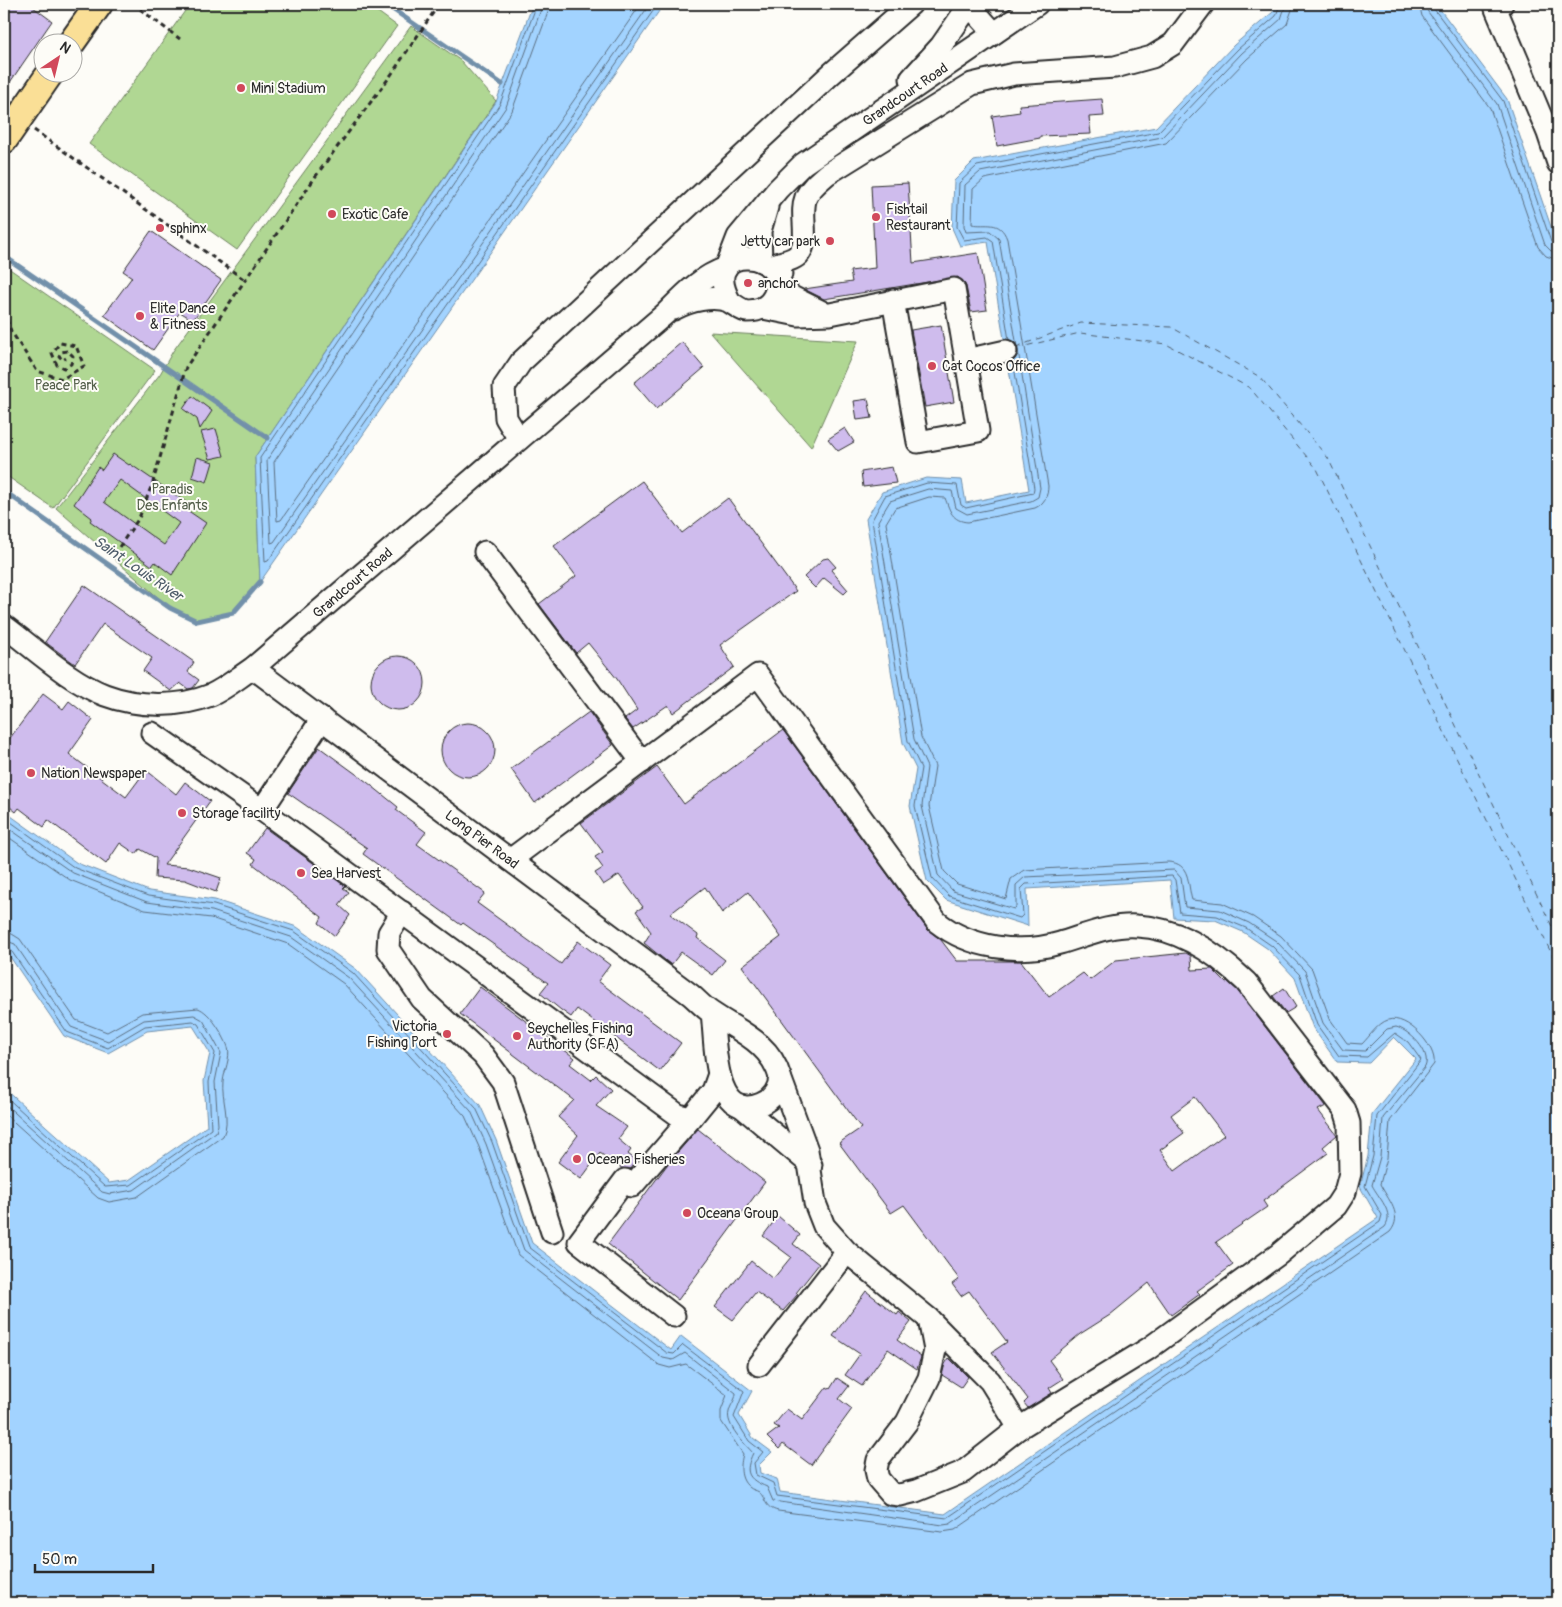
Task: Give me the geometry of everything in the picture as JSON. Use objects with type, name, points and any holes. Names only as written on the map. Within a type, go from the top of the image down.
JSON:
[{"type":"main road","points":[[79,32],[99,4]]},
{"type":"main road","points":[[4,140],[44,82]]},
{"type":"street","points":[[520,439],[506,418],[504,387],[521,362],[831,74],[911,4]]},
{"type":"street","points":[[887,106],[942,46],[969,4],[994,33]]},
{"type":"street","name":"Grandcourt Road","points":[[778,189],[803,164],[1037,4]]},
{"type":"street","points":[[769,269],[797,256],[804,239],[803,205],[807,195],[827,174],[972,84],[1014,74],[1115,67],[1152,57],[1174,44],[1203,4]]},
{"type":"street","points":[[1502,4],[1496,9],[1548,133],[1558,163]]},
{"type":"street","points":[[730,302],[723,287],[723,277],[738,237],[778,189]]},
{"type":"street","points":[[763,308],[772,301],[776,291],[759,241],[764,216],[778,189]]},
{"type":"street","points":[[665,314],[696,283],[709,274],[726,268],[735,260],[743,257],[754,257],[769,269],[792,298],[809,307],[830,314]]},
{"type":"street","points":[[665,314],[694,302],[720,299],[746,311],[763,308],[798,315],[830,314],[893,300],[954,289],[978,431],[918,442],[893,300]]},
{"type":"street","name":"Grandcourt Road","points":[[4,626],[84,684],[104,695],[120,700],[164,704],[183,702],[212,695],[253,668],[665,314]]},
{"type":"street","points":[[966,360],[1006,351]]},
{"type":"street","points":[[485,552],[642,762]]},
{"type":"street","name":"Long Pier Road","points":[[253,668],[691,995],[712,1013],[732,1024],[763,1049],[777,1066],[801,1131],[811,1165],[818,1214],[824,1226],[847,1252],[929,1319],[990,1381],[1018,1428]]},
{"type":"street","points":[[510,860],[758,675],[937,922],[953,934],[976,942],[1030,950],[1057,944],[1104,929],[1136,926],[1168,932],[1194,943],[1232,969],[1246,982],[1345,1110],[1350,1138],[1350,1172],[1345,1192],[1336,1206],[1280,1254],[1148,1349],[1018,1428],[962,1472],[935,1484],[900,1495],[891,1494],[878,1480],[876,1470],[878,1460],[907,1422],[929,1378],[935,1350],[929,1319]]},
{"type":"street","points":[[262,810],[322,719]]},
{"type":"street","points":[[152,733],[262,810],[664,1106],[678,1115],[690,1118]]},
{"type":"street","points":[[402,912],[389,933],[388,949],[422,999],[483,1055],[503,1082],[552,1232]]},
{"type":"street","points":[[712,1013],[719,1074],[726,1094],[732,1101],[741,1106],[761,1125],[811,1165]]},
{"type":"street","points":[[674,1316],[579,1242],[624,1180],[632,1186],[713,1091],[719,1074]]},
{"type":"street","points":[[741,1106],[751,1107],[764,1103],[774,1093],[780,1077]]},
{"type":"street","points":[[759,1365],[847,1252]]},
{"type":"path","points":[[133,4],[180,39]]},
{"type":"path","points":[[119,547],[139,518],[150,491],[184,373],[196,351],[318,173],[439,4]]},
{"type":"path","points":[[29,126],[245,280]]},
{"type":"path","points":[[4,311],[11,331],[37,371],[62,379],[84,366],[76,346],[60,342],[52,353],[57,365],[64,368],[71,364],[73,356],[68,351],[62,352],[59,356],[63,360],[66,358]]},
{"type":"green space","name":"Mini Stadium","points":[[190,4],[367,4],[397,26],[237,250],[89,144]]},
{"type":"green space","name":"Paradis Des Enfants","points":[[411,26],[461,61],[496,101],[255,457],[260,582],[233,613],[197,621],[170,608],[56,508],[160,374],[173,351]]},
{"type":"green space","name":"Peace Park","points":[[4,265],[155,370],[53,508],[4,474]]},
{"type":"green space","points":[[710,332],[858,341],[811,447]]},
{"type":"water","points":[[533,4],[664,4],[260,582],[255,457],[496,102]]},
{"type":"water","points":[[1276,4],[1436,4],[1507,99],[1558,247],[1558,1603],[4,1603],[4,1088],[109,1183],[129,1180],[207,1126],[204,1081],[210,1053],[193,1026],[147,1031],[108,1053],[64,1036],[4,948],[4,811],[77,863],[149,891],[215,900],[297,927],[356,969],[480,1105],[496,1140],[532,1243],[671,1350],[681,1336],[752,1391],[739,1415],[753,1438],[772,1452],[759,1465],[760,1473],[777,1479],[780,1492],[945,1514],[1378,1218],[1360,1187],[1368,1156],[1372,1114],[1416,1059],[1394,1037],[1369,1063],[1337,1062],[1313,1028],[1295,978],[1268,949],[1243,932],[1215,920],[1174,918],[1170,880],[1027,889],[1028,926],[946,900],[927,881],[910,806],[916,769],[903,743],[866,519],[882,492],[926,478],[962,480],[966,503],[1029,490],[988,242],[960,246],[952,228],[954,181],[974,161],[1156,127],[1234,45],[1273,12]]},
{"type":"building","points":[[4,4],[29,4],[52,21],[44,32],[32,32],[32,50],[4,91]]},
{"type":"building","points":[[1102,99],[1104,116],[1089,117],[1091,134],[1040,136],[1040,138],[997,146],[992,116],[1020,112],[1019,105]]},
{"type":"building","points":[[908,183],[913,263],[978,253],[987,310],[971,312],[966,286],[958,277],[824,299],[804,289],[852,282],[850,271],[875,268],[871,185]]},
{"type":"building","points":[[151,231],[221,280],[193,320],[180,312],[153,350],[104,315],[132,277],[123,271]]},
{"type":"building","name":"Cat Cocos Office","points":[[941,325],[954,402],[925,407],[911,330]]},
{"type":"building","points":[[682,342],[704,368],[656,409],[634,383]]},
{"type":"building","points":[[192,396],[212,411],[200,429],[197,419],[183,409]]},
{"type":"building","points":[[868,399],[872,418],[857,420],[854,401]]},
{"type":"building","points":[[845,428],[854,442],[838,451],[828,439]]},
{"type":"building","points":[[216,429],[224,456],[210,459],[201,432]]},
{"type":"building","points":[[113,454],[190,505],[187,510],[206,523],[172,575],[155,562],[152,566],[90,521],[92,518],[74,504],[98,467],[102,470]],"holes":[[[120,480],[179,523],[164,545],[104,502]]]},
{"type":"building","points":[[197,457],[213,462],[207,482],[192,477]]},
{"type":"building","points":[[892,467],[896,483],[863,487],[861,472]]},
{"type":"building","points":[[642,481],[682,533],[728,498],[796,591],[720,645],[734,667],[673,713],[668,705],[633,729],[625,719],[637,710],[617,679],[588,643],[576,653],[539,604],[576,576],[554,546]]},
{"type":"building","points":[[828,558],[836,567],[831,570],[848,590],[844,594],[824,578],[815,588],[804,577],[823,559]]},
{"type":"building","points":[[84,585],[194,662],[188,672],[199,680],[193,688],[188,689],[180,683],[171,691],[143,671],[152,658],[103,624],[75,664],[45,642]]},
{"type":"building","points":[[393,656],[403,656],[413,660],[421,668],[425,683],[421,698],[413,706],[403,710],[393,710],[383,706],[375,698],[371,688],[371,678],[375,668],[383,660]]},
{"type":"building","points":[[43,694],[63,709],[69,701],[93,720],[69,754],[126,797],[146,770],[176,794],[185,782],[210,801],[164,865],[189,867],[221,878],[216,892],[185,880],[155,878],[156,858],[140,849],[136,854],[120,843],[106,864],[48,820],[44,827],[19,808],[16,812],[4,802],[4,746]]},
{"type":"building","points":[[589,712],[613,745],[535,803],[511,769]]},
{"type":"building","points":[[463,723],[473,723],[483,727],[491,735],[495,750],[491,765],[483,773],[473,777],[463,777],[453,773],[445,765],[441,755],[441,745],[445,735],[453,727]]},
{"type":"building","points":[[783,730],[927,929],[941,940],[957,961],[1021,961],[1049,997],[1083,973],[1090,980],[1116,960],[1186,953],[1191,956],[1192,970],[1212,969],[1226,983],[1228,982],[1237,990],[1326,1106],[1318,1110],[1337,1135],[1323,1147],[1328,1153],[1263,1201],[1267,1207],[1216,1242],[1233,1265],[1197,1291],[1200,1294],[1171,1315],[1149,1283],[1110,1315],[1080,1334],[1049,1360],[1063,1379],[1049,1388],[1052,1393],[1028,1408],[1024,1403],[1028,1399],[992,1352],[1007,1342],[969,1291],[961,1296],[952,1284],[959,1279],[904,1205],[891,1213],[839,1143],[861,1128],[742,966],[781,937],[748,892],[722,913],[705,887],[670,914],[698,935],[697,938],[725,960],[713,975],[681,952],[671,965],[644,943],[651,932],[636,911],[643,907],[619,875],[603,885],[595,873],[603,868],[595,857],[603,852],[581,823],[657,767],[684,804]],"holes":[[[1195,1097],[1224,1135],[1175,1171],[1160,1150],[1184,1133],[1171,1115]]]},
{"type":"building","points":[[319,747],[367,782],[398,807],[396,810],[426,832],[417,844],[485,893],[477,903],[561,964],[578,941],[610,965],[598,981],[681,1043],[660,1071],[577,1009],[571,1017],[561,1010],[540,993],[548,983],[463,923],[461,925],[363,854],[367,848],[288,793]]},
{"type":"building","name":"Sea Harvest","points":[[265,828],[345,886],[343,888],[349,892],[339,905],[350,915],[335,936],[319,923],[322,917],[253,864],[256,859],[247,853]]},
{"type":"building","points":[[480,987],[575,1058],[570,1064],[591,1080],[596,1075],[611,1089],[596,1106],[627,1127],[618,1139],[631,1150],[628,1154],[636,1160],[630,1169],[621,1168],[600,1153],[581,1179],[558,1162],[578,1135],[558,1117],[574,1100],[460,1014]]},
{"type":"building","points":[[1284,988],[1296,1007],[1286,1013],[1273,996]]},
{"type":"building","name":"Oceana Group","points":[[698,1129],[765,1182],[678,1300],[608,1244],[670,1161]]},
{"type":"building","points":[[778,1216],[800,1235],[793,1244],[819,1264],[796,1293],[798,1294],[783,1311],[756,1292],[733,1320],[715,1307],[751,1261],[773,1279],[791,1257],[763,1236]]},
{"type":"building","points":[[866,1291],[897,1315],[899,1312],[911,1322],[897,1340],[921,1357],[917,1369],[888,1349],[862,1386],[845,1375],[860,1354],[833,1336]]},
{"type":"building","points":[[949,1358],[968,1377],[961,1387],[942,1375]]},
{"type":"building","points":[[837,1378],[849,1386],[839,1399],[852,1409],[811,1465],[783,1444],[779,1449],[767,1437],[779,1428],[774,1425],[787,1409],[802,1420],[827,1387],[830,1389]]},
{"type":"waterway","points":[[385,4],[502,84]]},
{"type":"waterway","points":[[4,256],[268,438]]},
{"type":"waterway","name":"Saint Louis River","points":[[4,491],[170,608],[197,621],[233,613],[260,582]]},
{"type":"ferry route","points":[[1016,347],[1081,323],[1171,327],[1260,377],[1328,458],[1558,939]]},
{"type":"ferry route","points":[[1017,348],[1080,333],[1166,344],[1250,388],[1317,469],[1558,967]]},
{"type":"place","name":"Mini Stadium","points":[[241,88]]},
{"type":"place","name":"Exotic Cafe","points":[[332,214]]},
{"type":"place","name":"Fishtail Restaurant","points":[[876,217]]},
{"type":"place","name":"sphinx","points":[[160,228]]},
{"type":"place","name":"Jetty car park","points":[[830,241]]},
{"type":"place","name":"anchor","points":[[748,283]]},
{"type":"place","name":"Elite Dance & Fitness","points":[[140,316]]},
{"type":"place","name":"Cat Cocos Office","points":[[932,366]]},
{"type":"place","name":"Nation Newspaper","points":[[31,773]]},
{"type":"place","name":"Storage facility","points":[[182,813]]},
{"type":"place","name":"Sea Harvest","points":[[301,873]]},
{"type":"place","name":"Victoria Fishing Port","points":[[447,1034]]},
{"type":"place","name":"Seychelles Fishing Authority (SFA)","points":[[517,1036]]},
{"type":"place","name":"Oceana Fisheries","points":[[577,1159]]},
{"type":"place","name":"Oceana Group","points":[[687,1213]]}]
